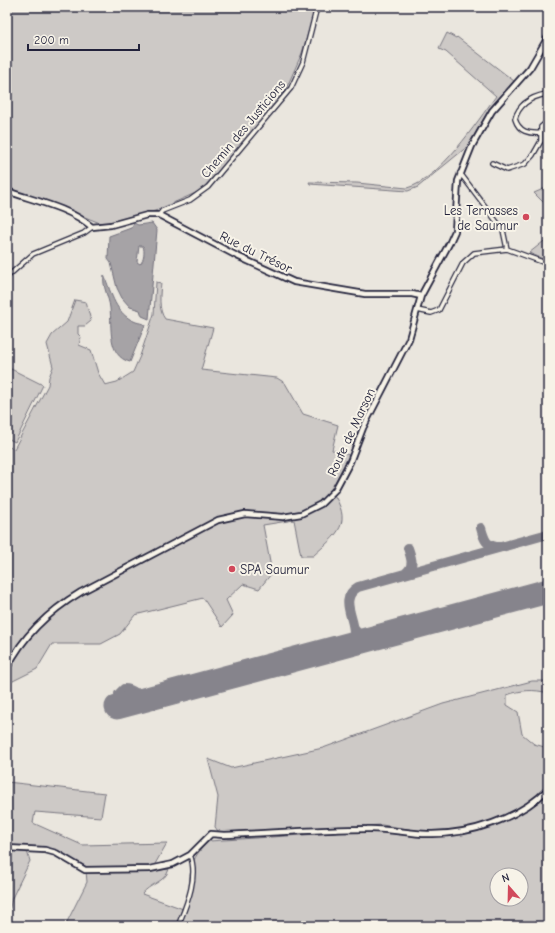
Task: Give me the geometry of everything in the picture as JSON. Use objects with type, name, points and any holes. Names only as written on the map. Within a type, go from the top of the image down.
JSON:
[{"type":"street","name":"Chemin des Justicions","points":[[159,215],[162,211],[190,200],[208,187],[291,88],[303,62],[317,7]]},
{"type":"street","name":"Route de Marson","points":[[7,668],[20,647],[34,630],[67,600],[210,524],[226,517],[245,514],[291,516],[314,509],[327,500],[343,478],[363,428],[409,339],[421,296],[443,256],[454,231],[460,173],[472,146],[492,111],[530,68],[548,37]]},
{"type":"street","points":[[541,133],[524,132],[515,119],[519,109],[528,100],[546,94]]},
{"type":"street","points":[[492,163],[507,170],[525,164],[540,143],[542,125],[548,121]]},
{"type":"street","points":[[460,173],[503,230],[507,249]]},
{"type":"street","points":[[7,191],[62,210],[84,220],[92,227]]},
{"type":"street","points":[[7,277],[33,254],[84,233],[92,227],[111,225],[147,215],[159,215]]},
{"type":"street","name":"Rue du Trésor","points":[[159,215],[237,256],[294,282],[365,294],[412,294],[421,296]]},
{"type":"street","points":[[417,310],[431,313],[439,310],[463,263],[468,256],[480,251],[507,249],[548,264]]},
{"type":"street","points":[[7,848],[45,850],[56,853],[85,870],[158,868],[173,864],[190,855],[204,843],[208,836],[216,833],[224,835],[373,829],[427,834],[457,832],[497,821],[532,803],[548,789]]},
{"type":"street","points":[[178,926],[186,905],[191,885],[193,863],[190,855]]},
{"type":"shaded area","points":[[7,7],[316,7],[302,53],[286,89],[222,168],[200,191],[155,211],[109,223],[100,223],[7,188]]},
{"type":"shaded area","points":[[447,33],[456,38],[457,37],[514,81],[490,108],[468,146],[418,187],[408,191],[310,184],[309,182],[357,183],[407,188],[419,183],[432,174],[456,149],[496,96],[446,52],[439,49]]},
{"type":"shaded area","points":[[548,187],[548,207],[534,193]]},
{"type":"shaded area","points":[[134,223],[138,225],[152,223],[157,230],[149,319],[142,316],[140,310],[130,307],[122,298],[117,288],[111,263],[108,259],[109,236],[131,228]],"holes":[[[139,246],[143,246],[144,256],[140,264],[137,262]]]},
{"type":"shaded area","points":[[548,238],[548,261],[529,253]]},
{"type":"shaded area","points":[[104,275],[115,303],[123,314],[136,322],[145,325],[130,362],[117,354],[114,347],[111,332],[110,308],[104,284]]},
{"type":"shaded area","points":[[156,282],[161,283],[160,307],[165,319],[213,328],[201,370],[277,378],[285,383],[303,414],[338,425],[332,450],[349,455],[331,490],[341,511],[342,520],[340,527],[330,541],[313,556],[301,556],[294,520],[263,525],[272,573],[259,589],[243,584],[226,600],[233,615],[222,627],[203,598],[135,615],[120,634],[101,644],[52,644],[37,669],[7,684],[7,446],[14,449],[48,385],[53,367],[47,344],[52,335],[67,322],[75,300],[86,302],[91,321],[85,326],[78,326],[78,334],[81,337],[79,345],[91,350],[98,373],[105,385],[117,382],[133,372],[154,314]]},
{"type":"shaded area","points":[[7,367],[43,385],[15,442],[7,438]]},
{"type":"shaded area","points":[[532,681],[548,681],[548,693],[522,691],[512,693],[507,695],[507,705],[518,712],[522,734],[534,744],[548,748],[548,787],[532,801],[496,820],[457,831],[427,832],[382,825],[227,833],[218,831],[215,827],[218,797],[208,759],[231,768],[323,748],[443,704]]},
{"type":"shaded area","points":[[7,782],[105,793],[101,817],[35,812],[33,823],[82,845],[167,843],[151,871],[169,869],[161,880],[142,894],[186,910],[192,865],[195,857],[209,841],[380,830],[429,837],[453,835],[465,833],[534,803],[548,789],[548,926],[111,926],[96,924],[65,926],[87,882],[86,871],[60,854],[38,847],[30,847],[27,851],[30,861],[12,898],[7,921]]},
{"type":"taxiway","points":[[481,528],[486,542],[492,546],[500,547]]},
{"type":"taxiway","points":[[346,645],[352,639],[354,632],[348,600],[351,593],[358,587],[548,534]]},
{"type":"taxiway","points":[[406,573],[411,567],[411,558],[408,548]]},
{"type":"taxiway","points":[[354,629],[361,637],[371,638]]},
{"type":"taxiway","points":[[122,706],[119,694],[124,689],[129,689],[143,697],[154,697]]},
{"type":"runway","points":[[117,707],[548,591]]},
{"type":"place","name":"Les Terrasses de Saumur","points":[[526,217]]},
{"type":"place","name":"SPA Saumur","points":[[232,569]]}]
